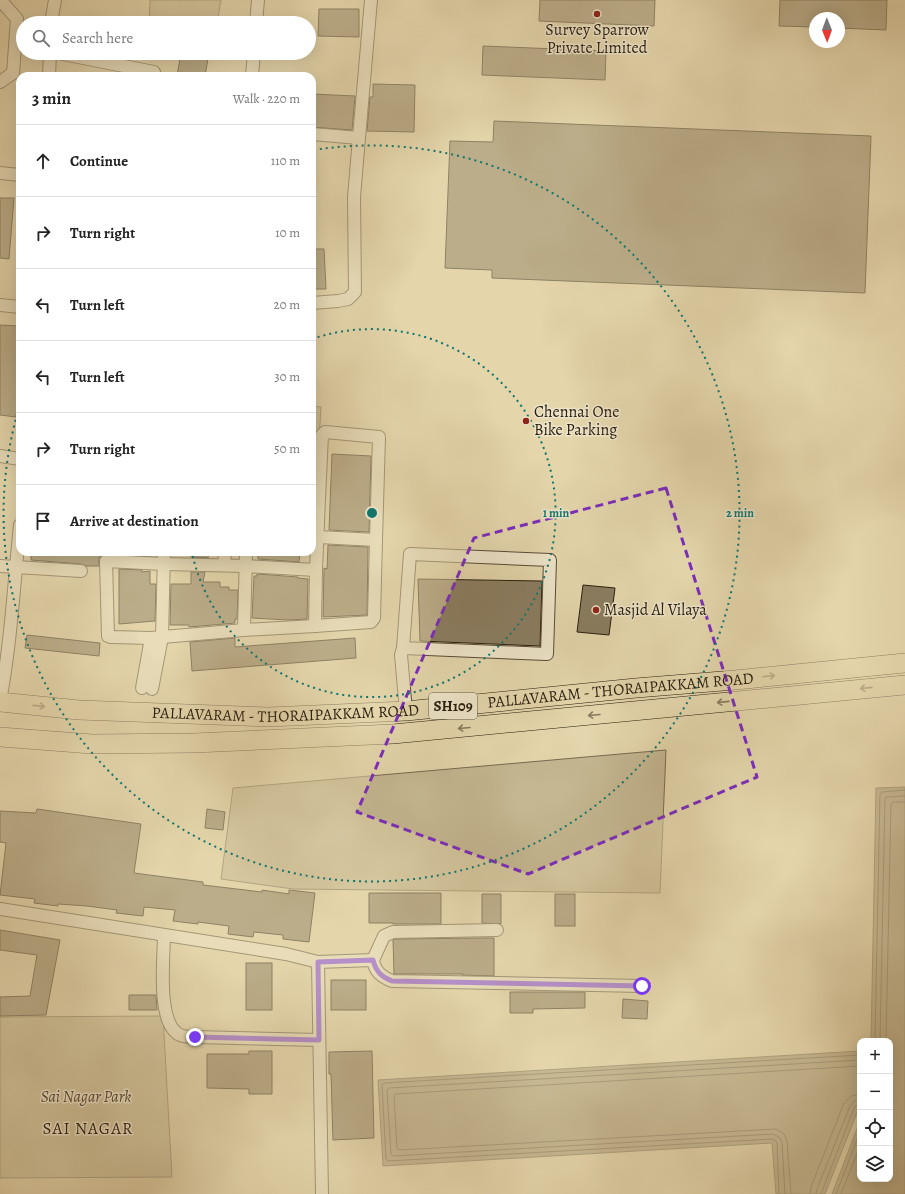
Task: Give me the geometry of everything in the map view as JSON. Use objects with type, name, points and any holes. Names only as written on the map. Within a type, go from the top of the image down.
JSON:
[{"type":"main road","name":"PALLAVARAM - THORAIPAKKAM ROAD","points":[[0,701],[79,710],[269,717],[406,711],[905,663]]},
{"type":"main road","name":"PALLAVARAM - THORAIPAKKAM ROAD","points":[[0,737],[92,744],[194,743],[393,734],[905,685]]},
{"type":"street","points":[[52,16],[55,0]]},
{"type":"street","points":[[257,16],[258,0]]},
{"type":"street","points":[[316,302],[348,299],[356,292],[354,197],[371,0]]},
{"type":"street","points":[[0,1],[16,18]]},
{"type":"street","points":[[0,82],[13,73],[16,32]]},
{"type":"street","points":[[49,72],[50,60]]},
{"type":"street","points":[[93,60],[154,72]]},
{"type":"street","points":[[252,72],[253,60]]},
{"type":"street","points":[[316,134],[359,138]]},
{"type":"street","points":[[0,173],[16,175]]},
{"type":"street","points":[[0,305],[16,306]]},
{"type":"street","points":[[315,626],[318,536],[316,498],[322,435],[323,433],[340,433],[379,437],[374,618],[372,622],[315,626],[244,630],[156,637],[111,637],[108,636],[106,556],[164,558],[224,565],[316,570]]},
{"type":"street","points":[[0,456],[16,458]]},
{"type":"street","points":[[318,536],[376,540]]},
{"type":"street","points":[[403,648],[547,654],[550,560],[410,554],[403,648],[401,655],[406,711]]},
{"type":"street","points":[[0,701],[5,676],[12,617],[16,556]]},
{"type":"street","points":[[224,556],[224,565]]},
{"type":"street","points":[[244,630],[246,556]]},
{"type":"street","points":[[146,688],[156,637],[164,558]]},
{"type":"street","points":[[0,566],[81,571]]},
{"type":"street","points":[[0,909],[286,954],[318,962],[373,960]]},
{"type":"street","points":[[497,930],[393,932],[384,936],[373,960],[377,972],[384,978],[392,981],[642,986]]},
{"type":"street","points":[[164,935],[163,993],[165,1014],[170,1026],[180,1035],[195,1037],[319,1040]]},
{"type":"street","points":[[318,962],[322,1194]]},
{"type":"highlighted area","points":[[666,488],[757,777],[528,874],[357,812],[474,538]]},
{"type":"green space","points":[[150,0],[221,0],[218,16],[149,16]]},
{"type":"green space","points":[[316,406],[321,407],[316,492]]},
{"type":"green space","points":[[666,750],[660,893],[293,889],[221,879],[233,788]]},
{"type":"green space","name":"Sai Nagar Park","points":[[163,1016],[172,1177],[0,1178],[0,1017]]},
{"type":"water","points":[[905,787],[905,1194],[832,1194],[857,1129],[857,1182],[893,1182],[893,1038],[871,1038],[876,788]]},
{"type":"water","points":[[857,1051],[857,1113],[825,1194],[776,1194],[772,1143],[383,1166],[378,1080]]},
{"type":"building","points":[[540,0],[655,0],[654,26],[539,21]]},
{"type":"building","points":[[780,0],[887,0],[886,30],[845,28],[845,12],[809,12],[809,27],[779,26]]},
{"type":"building","points":[[319,9],[359,9],[359,37],[318,36]]},
{"type":"building","points":[[483,46],[606,51],[605,80],[482,75]]},
{"type":"building","points":[[180,60],[208,60],[206,72],[178,72]]},
{"type":"building","points":[[373,84],[415,85],[414,132],[367,131],[370,97],[373,97]]},
{"type":"building","points":[[316,94],[355,96],[352,130],[316,127]]},
{"type":"building","points":[[494,121],[871,136],[865,293],[492,278],[492,270],[445,268],[450,141],[493,142]]},
{"type":"building","points":[[0,198],[14,198],[9,259],[0,258]]},
{"type":"building","points":[[316,249],[324,249],[326,289],[316,289]]},
{"type":"building","points":[[0,325],[16,326],[16,417],[0,415]]},
{"type":"building","points":[[332,454],[371,456],[369,532],[329,530]]},
{"type":"building","points":[[328,545],[368,547],[367,615],[323,617],[324,568],[327,569]]},
{"type":"building","points":[[31,556],[101,556],[99,558],[99,566],[31,560]]},
{"type":"building","points":[[191,556],[208,556],[208,558]]},
{"type":"building","points":[[258,556],[300,556],[299,562],[258,559]]},
{"type":"building","points":[[119,569],[142,570],[142,572],[150,571],[150,584],[156,584],[155,621],[119,624]]},
{"type":"building","points":[[191,572],[205,572],[203,582],[220,582],[220,587],[229,587],[229,590],[238,590],[237,619],[235,619],[235,623],[189,627],[189,625],[170,625],[171,584],[191,584]]},
{"type":"building","points":[[257,574],[308,579],[307,619],[288,620],[252,618],[254,576],[257,576]]},
{"type":"building","points":[[418,579],[542,581],[540,646],[420,641]]},
{"type":"building","name":"Masjid Al Vilaya","points":[[583,585],[615,588],[609,635],[577,632]]},
{"type":"building","points":[[27,635],[100,643],[99,656],[25,648]]},
{"type":"building","points":[[235,638],[235,647],[355,638],[356,658],[192,671],[190,642]]},
{"type":"building","points":[[37,809],[141,824],[134,873],[203,882],[203,885],[262,892],[262,890],[289,894],[289,890],[315,893],[309,942],[283,939],[283,935],[254,932],[253,937],[228,934],[229,926],[198,922],[198,924],[173,921],[175,910],[144,907],[143,916],[116,913],[117,910],[87,906],[58,904],[58,906],[34,903],[35,899],[0,895],[6,843],[0,842],[0,811],[36,813]]},
{"type":"building","points":[[207,809],[225,812],[223,830],[205,828]]},
{"type":"building","points":[[369,893],[441,893],[441,924],[369,923]]},
{"type":"building","points":[[482,894],[501,894],[501,924],[482,923]]},
{"type":"building","points":[[555,894],[575,894],[575,926],[555,926]]},
{"type":"building","points":[[0,930],[60,940],[46,1015],[0,1016],[0,997],[30,996],[37,955],[0,950]]},
{"type":"building","points":[[494,938],[494,976],[462,975],[463,974],[394,974],[393,940],[395,939]]},
{"type":"building","points":[[246,963],[272,963],[272,1010],[246,1010]]},
{"type":"building","points":[[331,980],[366,980],[366,1010],[331,1010]]},
{"type":"building","points":[[510,992],[585,992],[585,1008],[533,1009],[533,1013],[510,1013]]},
{"type":"building","points":[[129,995],[156,995],[157,1010],[129,1010]]},
{"type":"building","points":[[623,999],[648,1001],[647,1019],[622,1018]]},
{"type":"building","points":[[249,1051],[272,1051],[272,1094],[249,1094],[249,1089],[207,1088],[207,1054],[249,1054]]},
{"type":"building","points":[[372,1051],[374,1138],[333,1140],[329,1052]]},
{"type":"place","name":"Survey Sparrow Private Limited","points":[[597,14]]},
{"type":"place","name":"Chennai One Bike Parking","points":[[526,421]]},
{"type":"place","name":"Masjid Al Vilaya","points":[[596,610]]},
{"type":"district","name":"SAI NAGAR","points":[[88,1128]]},
{"type":"route","points":[[195,1037],[319,1040],[318,962],[373,960],[377,972],[384,978],[392,981],[642,986]]}]
